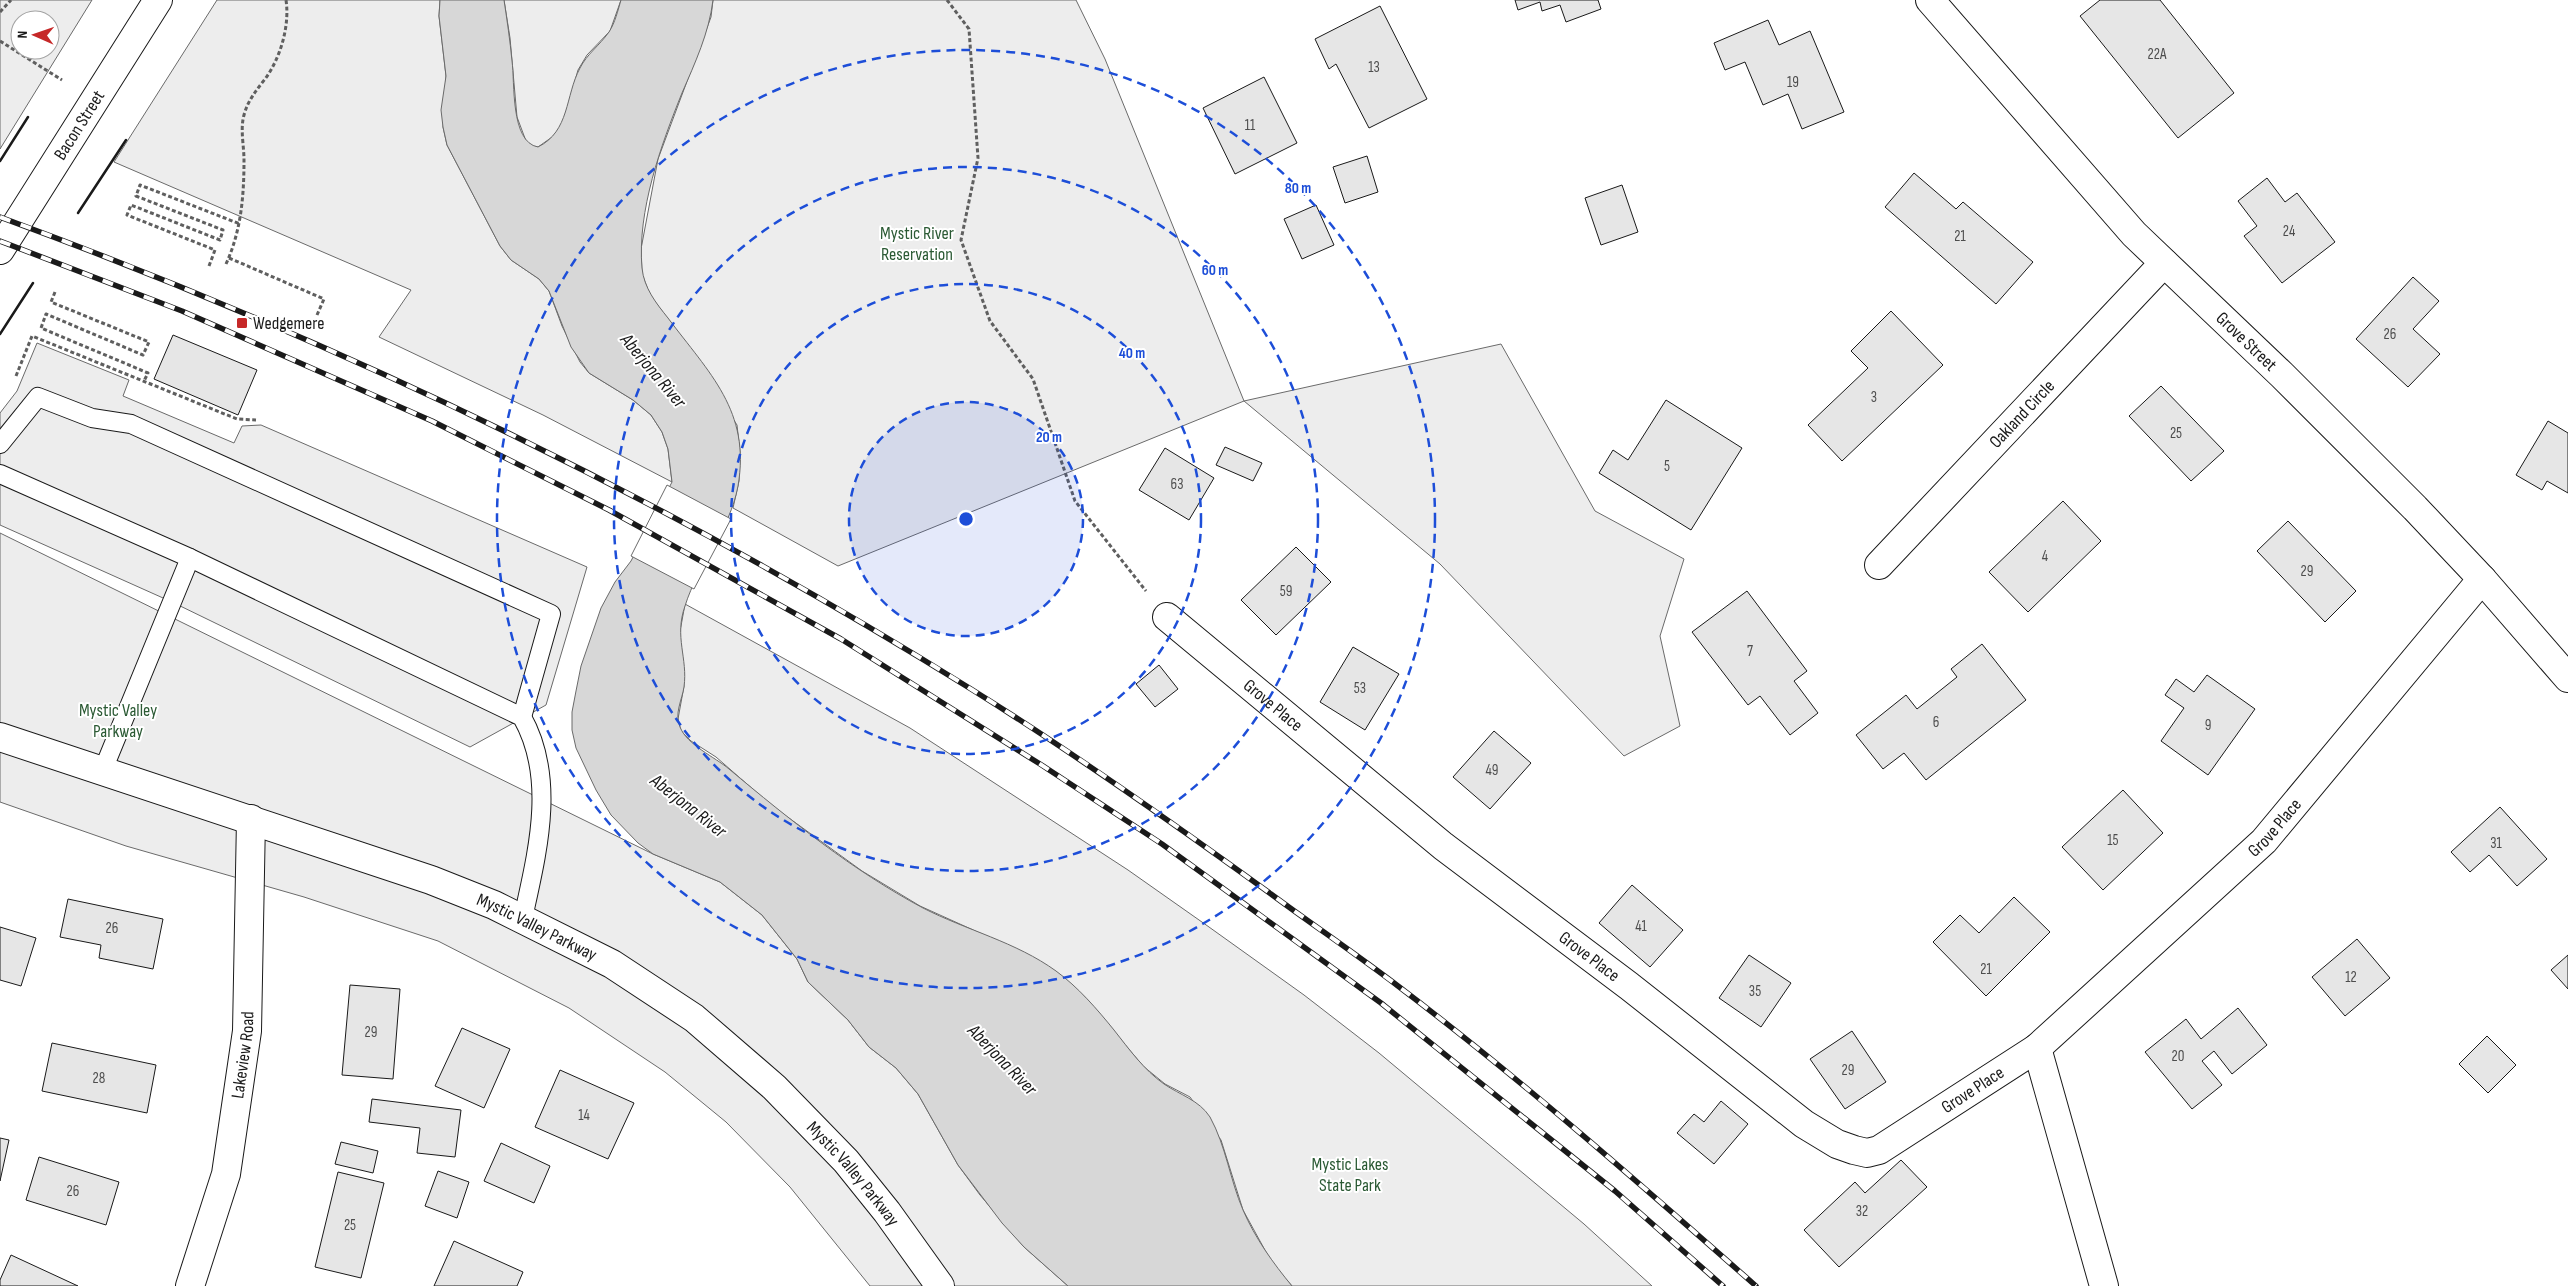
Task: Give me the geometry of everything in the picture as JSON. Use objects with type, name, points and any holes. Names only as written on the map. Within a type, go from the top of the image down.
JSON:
[{"type":"street","name":"Bacon Street","points":[[0,250],[158,0]]},
{"type":"street","name":"Grove Street","points":[[1930,0],[2134,234],[2331,424],[2482,579],[2568,678]]},
{"type":"street","name":"Oakland Circle","points":[[1879,565],[2164,263]]},
{"type":"street","name":"Grove Place","points":[[1166,617],[1443,846],[1629,986],[1804,1124],[1838,1144],[1867,1153],[1879,1150],[2037,1048],[2264,841],[2482,579]]},
{"type":"street","name":"Mystic Valley Parkway","points":[[8,737],[432,880],[523,918],[612,964],[694,1018],[774,1087],[846,1161],[887,1212],[940,1286]]},
{"type":"street","name":"Lakeview Road","points":[[190,1286],[226,1174],[247,1031],[251,819]]},
{"type":"street","points":[[2037,1048],[2104,1286]]},
{"type":"lane","points":[[0,444],[38,397],[92,418],[131,424],[551,614],[522,717]]},
{"type":"lane","points":[[0,474],[190,558],[522,717],[533,741],[542,811],[537,851],[523,918]]},
{"type":"lane","points":[[103,770],[190,558]]},
{"type":"path","points":[[0,12],[11,0]]},
{"type":"path","points":[[226,264],[240,224],[244,168],[243,117],[253,93],[265,79],[279,50],[287,17],[286,0]]},
{"type":"path","points":[[947,0],[969,29],[978,158],[961,240],[986,312],[990,321],[1033,378],[1075,501],[1166,617]]},
{"type":"path","points":[[0,41],[62,80]]},
{"type":"path","points":[[209,266],[215,250],[127,216],[131,205],[220,240],[223,230],[136,196],[140,184],[240,224]]},
{"type":"path","points":[[229,258],[324,299],[317,315]]},
{"type":"path","points":[[55,292],[51,302],[149,342],[143,355],[46,314],[40,328],[148,373],[144,381]]},
{"type":"path","points":[[15,380],[32,336],[237,419],[256,420]]},
{"type":"path","points":[[172,392],[174,387]]},
{"type":"shaded area","points":[[0,0],[92,0],[60,52],[60,10],[10,10],[10,60],[55,60],[0,149]]},
{"type":"shaded area","points":[[217,0],[440,0],[439,16],[446,76],[443,127],[447,145],[500,246],[511,260],[539,279],[549,291],[562,326],[580,362],[589,373],[633,400],[651,415],[662,432],[668,449],[672,482],[543,415],[379,337],[411,290],[114,162]]},
{"type":"shaded area","points":[[504,0],[621,0],[610,31],[587,55],[578,70],[564,120],[555,135],[538,147],[531,146],[526,141],[517,117],[510,38]]},
{"type":"shaded area","name":"Mystic River Reservation","points":[[713,0],[1076,0],[1105,59],[1244,401],[838,566],[733,508],[739,481],[740,452],[737,425],[671,323],[650,295],[642,274],[641,249],[658,159],[711,17]]},
{"type":"shaded area","points":[[37,343],[129,380],[123,396],[234,443],[242,426],[261,425],[587,567],[546,705],[470,747],[172,602],[0,525],[0,413],[17,391]]},
{"type":"shaded area","points":[[1501,344],[1595,511],[1684,559],[1660,636],[1680,726],[1624,756],[1440,564],[1244,401]]},
{"type":"shaded area","name":"Mystic Valley Parkway","points":[[0,533],[653,854],[720,882],[762,915],[797,959],[808,982],[848,1020],[869,1047],[896,1068],[918,1094],[958,1165],[980,1195],[1024,1247],[1068,1286],[870,1286],[790,1187],[726,1122],[665,1072],[569,1008],[438,941],[304,897],[126,846],[0,802]]},
{"type":"shaded area","name":"Mystic Lakes State Park","points":[[685,604],[910,728],[1128,870],[1209,927],[1304,995],[1379,1053],[1584,1224],[1652,1286],[1292,1286],[1272,1263],[1243,1210],[1221,1140],[1190,1097],[1165,1084],[1143,1066],[1085,997],[1024,953],[920,906],[862,871],[771,805],[716,757],[691,741],[681,731],[678,719],[684,686],[679,637]]},
{"type":"water","name":"Aberjona River","points":[[440,0],[504,0],[518,123],[529,143],[538,147],[556,132],[580,68],[586,58],[609,32],[615,21],[621,0],[713,0],[705,36],[666,134],[652,179],[643,224],[641,246],[643,275],[651,295],[712,376],[723,394],[732,414],[738,436],[740,460],[738,486],[734,502],[691,591],[682,617],[681,638],[685,676],[678,712],[680,727],[695,745],[723,764],[775,807],[846,861],[923,908],[1008,944],[1041,961],[1080,991],[1150,1072],[1164,1084],[1195,1102],[1206,1111],[1220,1140],[1239,1199],[1248,1220],[1265,1250],[1292,1286],[1068,1286],[1024,1247],[1002,1223],[958,1165],[918,1094],[896,1068],[869,1047],[848,1020],[808,982],[797,959],[762,915],[720,882],[653,854],[638,843],[611,815],[596,790],[576,748],[572,730],[572,712],[581,666],[601,608],[615,582],[631,561],[672,482],[668,449],[662,432],[651,415],[633,400],[589,373],[571,347],[549,291],[539,279],[511,260],[500,246],[447,145],[441,110],[446,76],[439,16]]},
{"type":"pier","points":[[667,485],[731,519],[694,589],[631,556]]},
{"type":"building","points":[[1515,0],[1598,0],[1601,9],[1566,22],[1560,5],[1542,11],[1540,2],[1518,10]]},
{"type":"building","points":[[2100,0],[2160,0],[2234,93],[2178,138],[2080,16]]},
{"type":"building","points":[[1380,6],[1427,99],[1369,128],[1336,64],[1329,69],[1315,39]]},
{"type":"building","points":[[1768,20],[1779,45],[1810,31],[1844,112],[1802,129],[1788,94],[1763,105],[1745,62],[1725,70],[1714,43]]},
{"type":"building","points":[[1264,77],[1297,143],[1235,174],[1203,108]]},
{"type":"building","points":[[1367,156],[1378,192],[1345,203],[1333,167]]},
{"type":"building","points":[[1914,173],[1956,209],[1963,202],[2033,262],[1996,304],[1885,207]]},
{"type":"building","points":[[2267,178],[2285,202],[2297,193],[2335,242],[2282,283],[2244,236],[2257,226],[2238,201]]},
{"type":"building","points":[[1622,185],[1638,232],[1601,245],[1585,198]]},
{"type":"building","points":[[1316,205],[1334,245],[1302,259],[1284,219]]},
{"type":"building","points":[[2413,277],[2439,301],[2413,329],[2440,354],[2408,387],[2356,339]]},
{"type":"building","points":[[1891,311],[1943,365],[1842,461],[1808,425],[1868,368],[1851,351]]},
{"type":"building","points":[[173,335],[257,370],[238,415],[154,379]]},
{"type":"building","points":[[2161,386],[2224,451],[2191,481],[2129,416]]},
{"type":"building","points":[[1666,400],[1742,448],[1691,530],[1599,473],[1613,450],[1628,460]]},
{"type":"building","points":[[2548,421],[2568,433],[2568,493],[2547,481],[2542,490],[2516,475]]},
{"type":"building","points":[[1225,447],[1262,463],[1253,481],[1216,465]]},
{"type":"building","points":[[1165,448],[1214,478],[1189,520],[1139,490]]},
{"type":"building","points":[[2063,501],[2101,541],[2028,612],[1989,572]]},
{"type":"building","points":[[2288,521],[2356,591],[2325,622],[2257,551]]},
{"type":"building","points":[[1296,547],[1331,582],[1276,635],[1241,600]]},
{"type":"building","points":[[1747,591],[1807,671],[1794,681],[1818,713],[1790,735],[1760,696],[1748,705],[1692,632]]},
{"type":"building","points":[[1982,644],[2026,700],[1926,780],[1904,753],[1883,769],[1856,735],[1906,695],[1917,709],[1957,677],[1951,669]]},
{"type":"building","points":[[1353,647],[1399,674],[1365,730],[1320,702]]},
{"type":"building","points":[[1159,665],[1178,689],[1155,707],[1136,684]]},
{"type":"building","points":[[2207,675],[2255,709],[2208,775],[2161,741],[2184,708],[2165,695],[2176,679],[2194,692]]},
{"type":"building","points":[[1494,731],[1531,763],[1490,809],[1453,777]]},
{"type":"building","points":[[2123,790],[2163,833],[2103,890],[2062,847]]},
{"type":"building","points":[[2500,807],[2547,859],[2517,886],[2489,855],[2470,872],[2451,852]]},
{"type":"building","points":[[1632,885],[1683,930],[1650,967],[1599,923]]},
{"type":"building","points":[[2014,897],[2050,932],[1986,996],[1933,942],[1960,915],[1979,933]]},
{"type":"building","points":[[68,899],[163,919],[153,969],[99,958],[101,945],[60,937]]},
{"type":"building","points":[[0,927],[36,938],[21,986],[0,980]]},
{"type":"building","points":[[2357,939],[2390,978],[2345,1016],[2312,977]]},
{"type":"building","points":[[1749,955],[1791,983],[1761,1027],[1719,998]]},
{"type":"building","points":[[2568,955],[2568,989],[2551,970]]},
{"type":"building","points":[[350,985],[400,989],[393,1079],[342,1075]]},
{"type":"building","points":[[2238,1008],[2267,1045],[2232,1074],[2214,1051],[2202,1061],[2222,1085],[2192,1109],[2145,1052],[2186,1019],[2201,1039]]},
{"type":"building","points":[[462,1028],[510,1049],[484,1108],[435,1086]]},
{"type":"building","points":[[1852,1031],[1886,1082],[1845,1109],[1810,1059]]},
{"type":"building","points":[[2487,1036],[2516,1065],[2488,1093],[2459,1064]]},
{"type":"building","points":[[52,1043],[156,1065],[147,1113],[42,1091]]},
{"type":"building","points":[[560,1070],[634,1103],[608,1159],[535,1127]]},
{"type":"building","points":[[372,1099],[461,1110],[455,1157],[417,1153],[420,1128],[369,1122]]},
{"type":"building","points":[[1721,1101],[1748,1124],[1714,1164],[1677,1133],[1694,1114],[1704,1122]]},
{"type":"building","points":[[0,1138],[9,1140],[0,1181]]},
{"type":"building","points":[[341,1142],[378,1151],[373,1173],[335,1164]]},
{"type":"building","points":[[501,1143],[550,1166],[534,1203],[484,1181]]},
{"type":"building","points":[[39,1157],[119,1182],[106,1225],[26,1200]]},
{"type":"building","points":[[1901,1160],[1927,1187],[1839,1267],[1804,1230],[1855,1182],[1865,1193]]},
{"type":"building","points":[[438,1171],[469,1182],[457,1218],[425,1206]]},
{"type":"building","points":[[338,1172],[384,1183],[361,1278],[315,1267]]},
{"type":"building","points":[[454,1241],[523,1272],[517,1286],[434,1286]]},
{"type":"building","points":[[11,1255],[78,1286],[0,1286],[0,1280]]},
{"type":"railway","points":[[0,217],[126,265],[251,316],[375,370],[498,428],[618,488],[738,552],[855,619],[971,689],[1048,738],[1160,815],[1398,986],[1535,1095],[1756,1286]]},
{"type":"railway","points":[[0,241],[182,311],[432,421],[609,510],[841,639],[1040,764],[1162,844],[1381,1003],[1615,1191],[1723,1286]]},
{"type":"wall","points":[[0,161],[28,117]]},
{"type":"wall","points":[[78,213],[126,140]]},
{"type":"wall","points":[[0,334],[33,283]]},
{"type":"place","name":"Wedgemere","points":[[242,323]]}]
